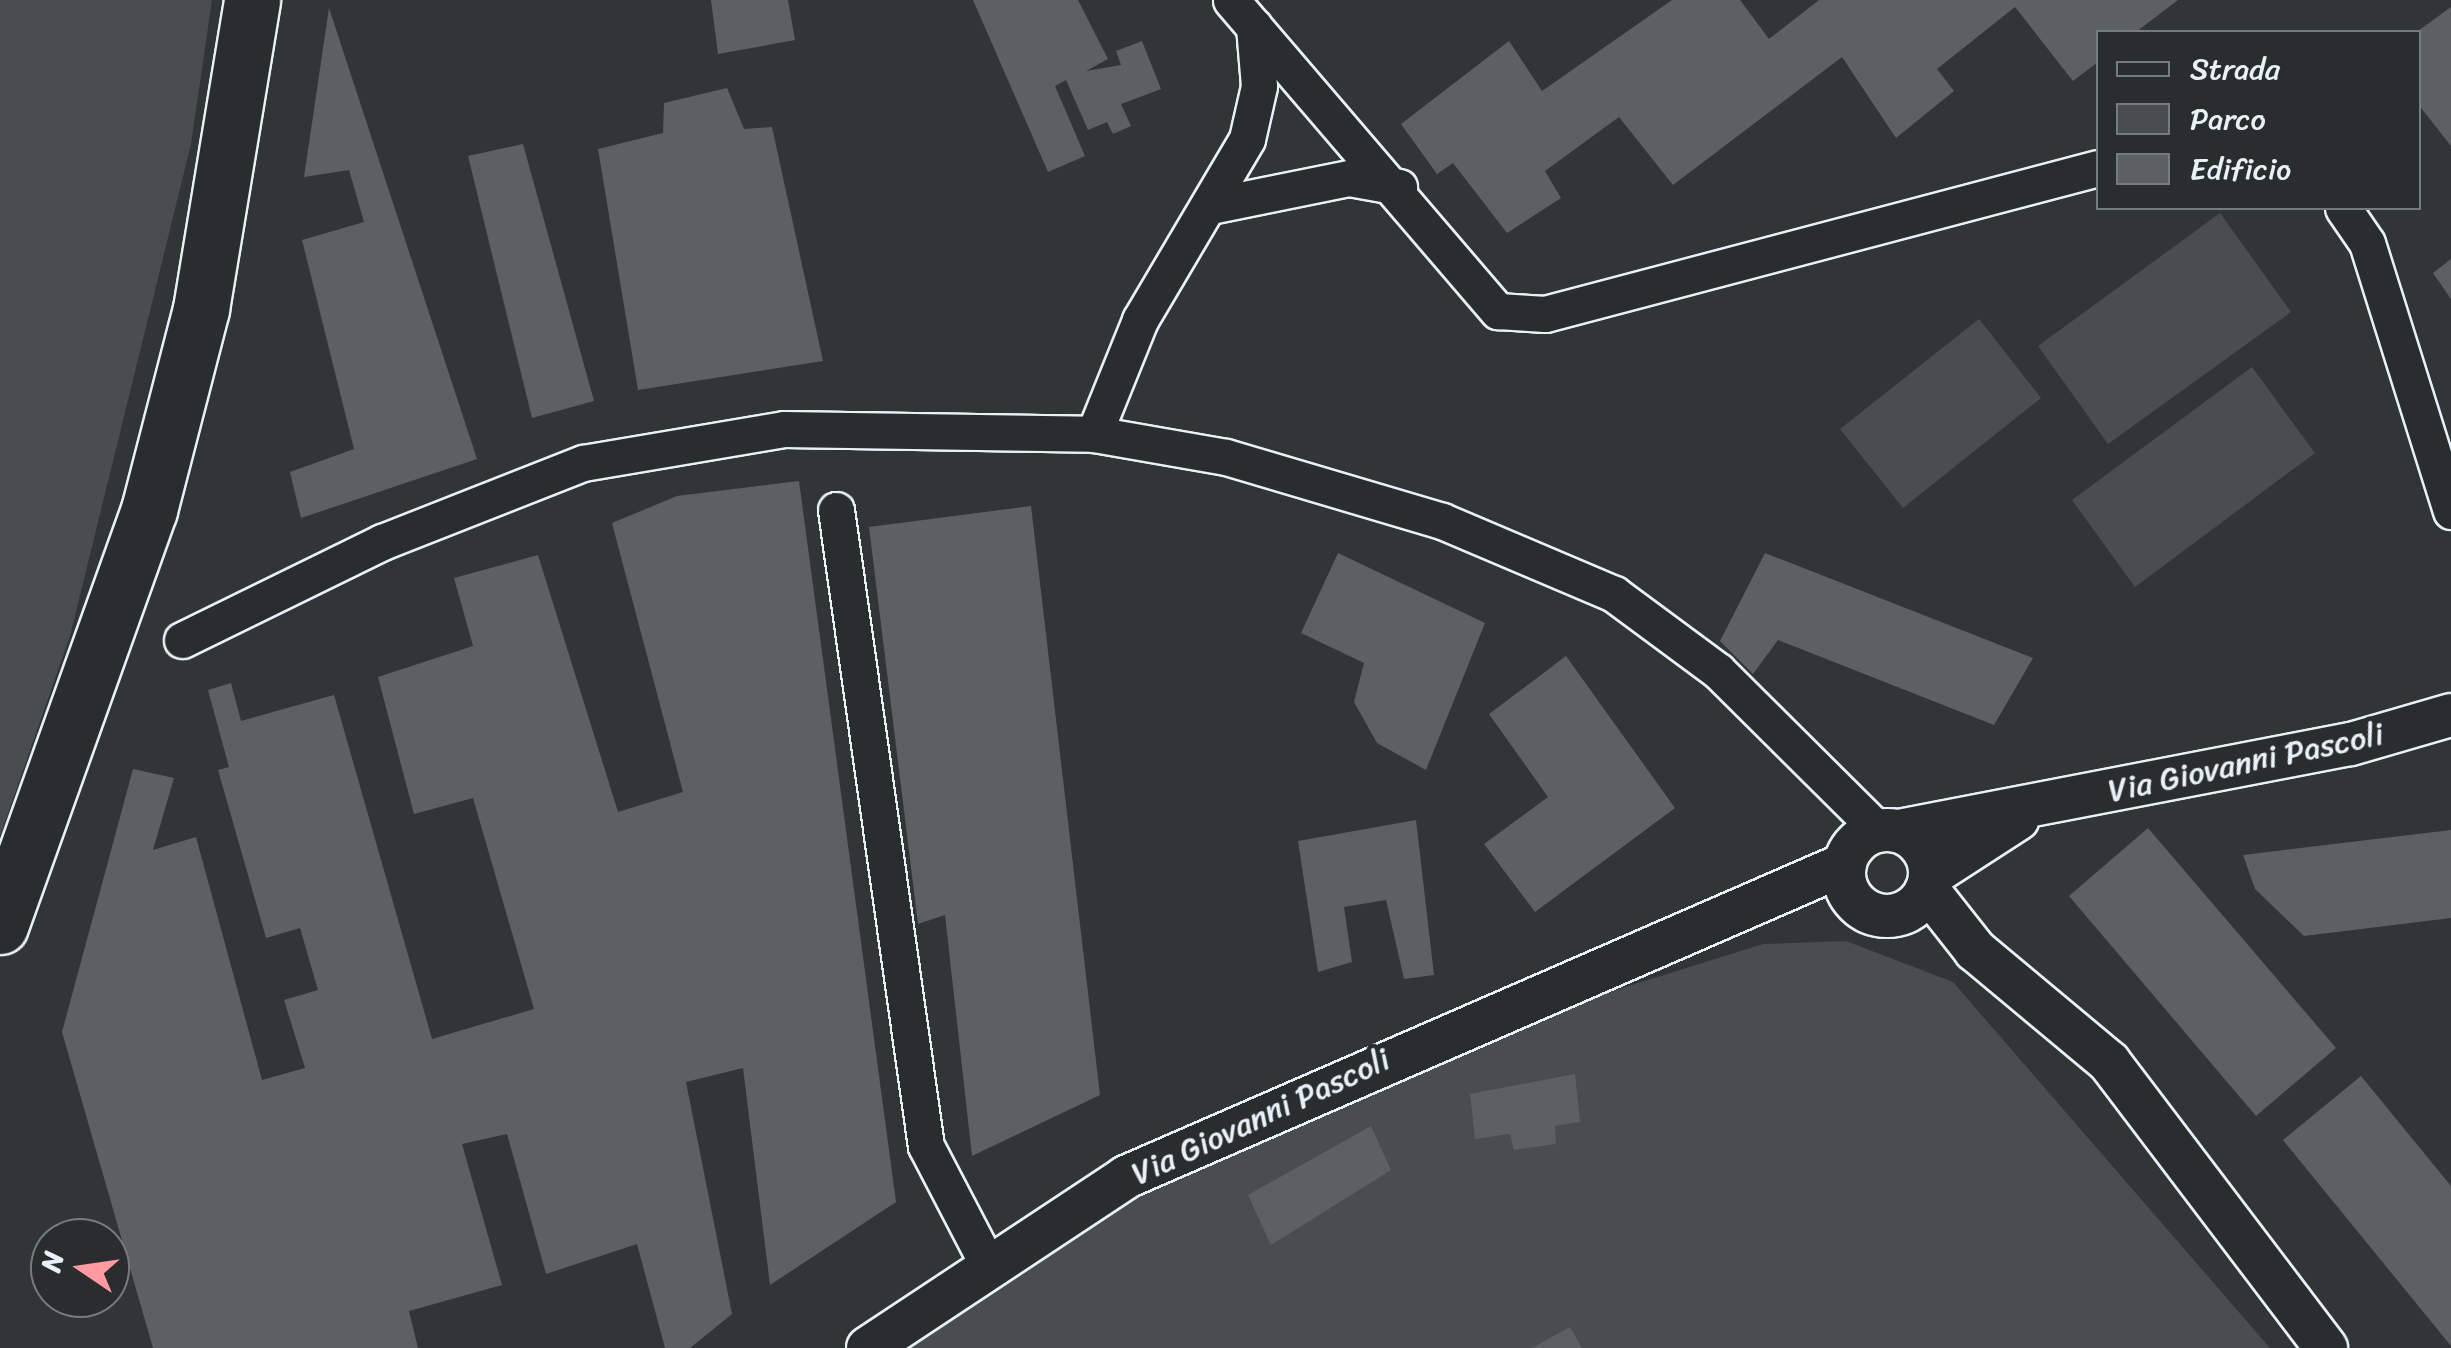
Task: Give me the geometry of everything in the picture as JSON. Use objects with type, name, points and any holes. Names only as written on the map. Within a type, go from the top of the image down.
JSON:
[{"type":"highway","points":[[0,926],[148,510],[201,309],[252,0]]},
{"type":"street","points":[[1243,13],[1399,188],[1498,311],[1544,314],[2096,169]]},
{"type":"street","points":[[1094,434],[1140,320],[1247,139],[1259,86],[1243,13]]},
{"type":"street","points":[[1210,206],[1332,180],[1399,188]]},
{"type":"street","points":[[2344,210],[2367,243],[2451,511]]},
{"type":"street","points":[[182,640],[382,542],[583,463],[784,428],[1094,434],[1226,457],[1442,521],[1614,594],[1718,671],[1832,791],[1885,870],[2109,1062],[2326,1348]]},
{"type":"street","points":[[836,510],[926,1146],[989,1268]]},
{"type":"street","name":"Via Giovanni Pascoli","points":[[868,1348],[1126,1177],[1680,934],[1885,870],[2040,806],[2451,715]]},
{"type":"green space","points":[[0,0],[212,0],[191,144],[70,636],[0,836]]},
{"type":"green space","points":[[2220,213],[2291,312],[2108,444],[2038,346]]},
{"type":"green space","points":[[1979,319],[2041,398],[1903,508],[1840,429]]},
{"type":"green space","points":[[2252,367],[2315,453],[2135,587],[2072,500]]},
{"type":"green space","points":[[1846,941],[1953,982],[2270,1348],[905,1348],[1140,1196],[1501,1026],[1763,944]]},
{"type":"building","points":[[711,0],[788,0],[795,40],[718,54]]},
{"type":"building","points":[[973,0],[1078,0],[1108,59],[1086,71],[1121,65],[1116,51],[1142,41],[1161,89],[1121,104],[1131,126],[1113,134],[1107,122],[1088,130],[1066,80],[1055,86],[1085,156],[1048,172]]},
{"type":"building","points":[[1672,0],[1740,0],[1769,39],[1819,0],[2178,0],[2139,30],[2096,30],[2096,64],[2073,81],[2015,7],[1937,69],[1954,91],[1896,138],[1842,57],[1673,185],[1619,117],[1545,171],[1561,198],[1507,233],[1453,163],[1437,174],[1401,124],[1509,41],[1542,91]]},
{"type":"building","points":[[2451,7],[2451,146],[2421,108],[2419,30]]},
{"type":"building","points":[[329,8],[477,459],[301,518],[290,472],[354,449],[302,240],[364,222],[349,170],[304,177]]},
{"type":"building","points":[[727,88],[744,129],[772,127],[823,361],[638,390],[598,149],[663,133],[664,103]]},
{"type":"building","points":[[523,144],[594,401],[532,418],[468,156]]},
{"type":"building","points":[[2451,259],[2451,299],[2433,273]]},
{"type":"building","points":[[799,481],[896,1202],[770,1285],[743,1068],[686,1082],[732,1314],[690,1348],[665,1348],[637,1244],[546,1274],[507,1134],[462,1144],[502,1285],[409,1311],[418,1348],[153,1348],[130,1268],[130,1218],[116,1218],[62,1032],[133,769],[174,778],[153,850],[196,837],[262,1080],[305,1068],[284,1000],[318,990],[300,928],[266,938],[218,770],[229,767],[208,690],[231,683],[241,721],[334,695],[432,1039],[534,1009],[473,798],[414,814],[378,677],[473,646],[454,578],[538,555],[618,812],[683,792],[612,523],[677,496]]},
{"type":"building","points":[[1031,506],[1100,1095],[972,1156],[945,915],[918,924],[869,527]]},
{"type":"building","points":[[1338,553],[1485,623],[1426,770],[1377,743],[1354,702],[1364,663],[1301,633]]},
{"type":"building","points":[[1765,553],[2033,658],[1994,725],[1778,640],[1753,674],[1720,641]]},
{"type":"building","points":[[1566,656],[1675,808],[1535,912],[1484,844],[1548,797],[1489,714]]},
{"type":"building","points":[[1416,820],[1434,975],[1404,979],[1386,900],[1344,907],[1352,962],[1318,972],[1298,841]]},
{"type":"building","points":[[2148,828],[2336,1048],[2256,1116],[2069,896]]},
{"type":"building","points":[[2451,830],[2451,918],[2304,936],[2255,889],[2243,855]]},
{"type":"building","points":[[1575,1074],[1580,1122],[1555,1126],[1556,1144],[1514,1150],[1510,1134],[1475,1139],[1470,1094]]},
{"type":"building","points":[[2361,1076],[2451,1186],[2451,1346],[2283,1140]]},
{"type":"building","points":[[1371,1126],[1391,1170],[1271,1245],[1248,1195]]},
{"type":"building","points":[[1570,1327],[1582,1348],[1532,1348]]}]
